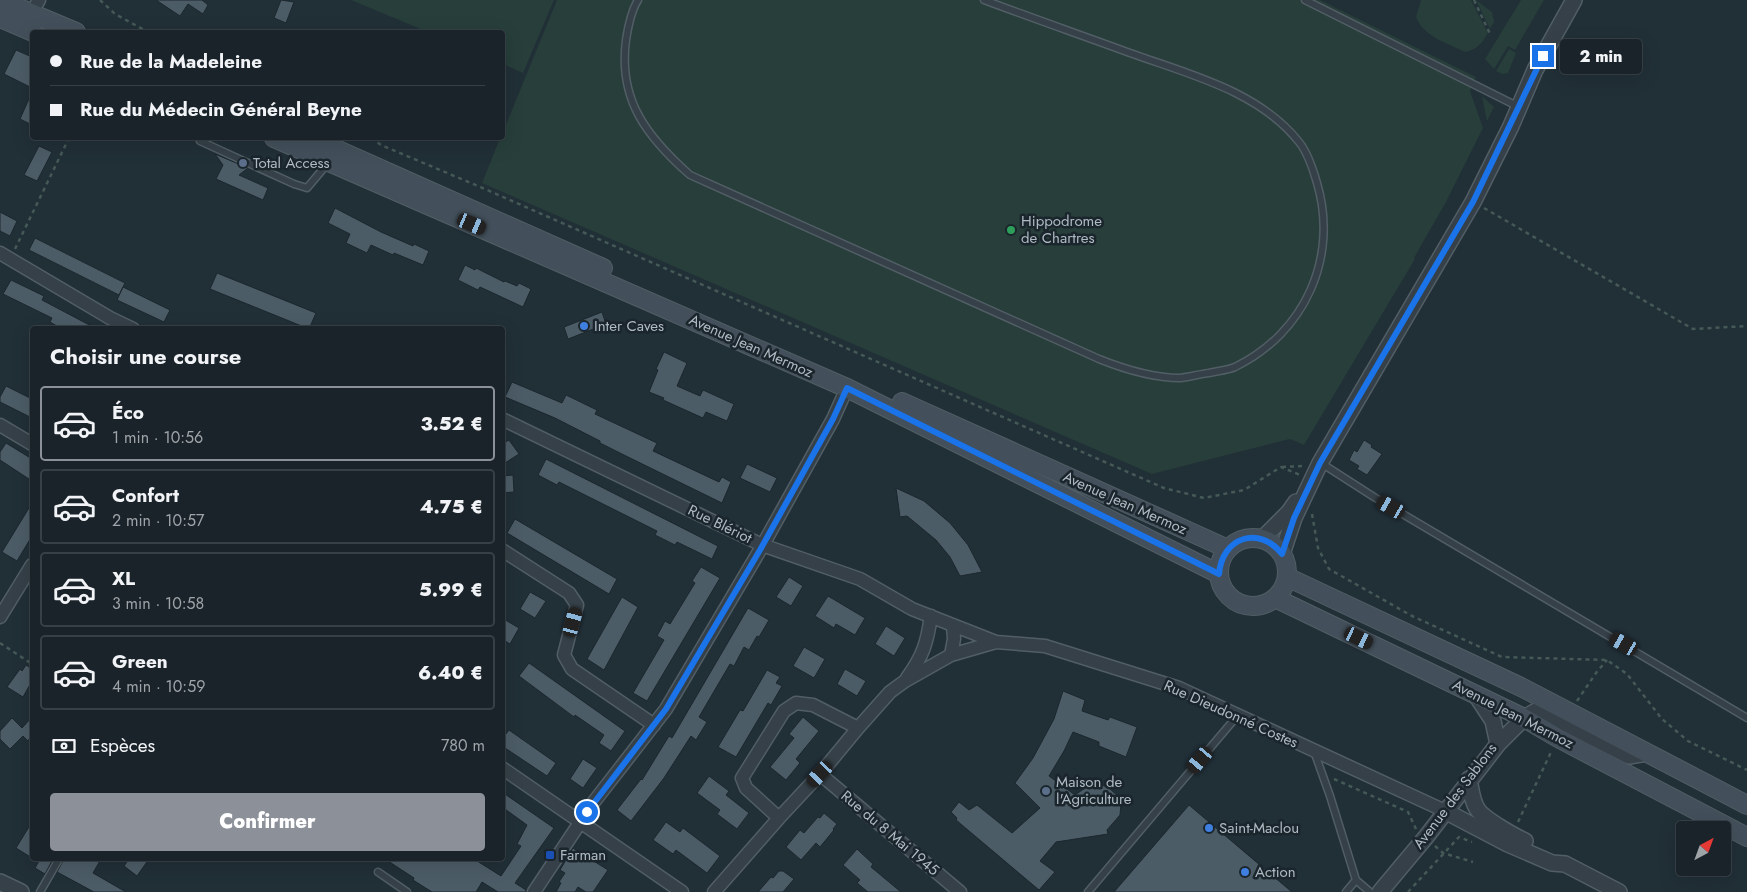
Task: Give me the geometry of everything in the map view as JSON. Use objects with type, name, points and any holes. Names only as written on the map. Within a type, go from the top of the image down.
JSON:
[{"type":"main road","points":[[0,0],[32,18],[70,30]]},
{"type":"main road","points":[[0,18],[32,18]]},
{"type":"main road","name":"Avenue Jean Mermoz","points":[[279,140],[847,388],[1219,574]]},
{"type":"main road","name":"Avenue Jean Mermoz","points":[[315,140],[1228,549]]},
{"type":"main road","points":[[1244,539],[1262,539],[1277,547],[1282,554],[1287,565],[1287,577],[1281,592],[1266,604],[1256,606],[1245,605],[1235,601],[1227,594],[1222,585],[1219,574],[1223,557],[1235,543],[1244,539]]},
{"type":"main road","name":"Avenue Jean Mermoz","points":[[1287,577],[1523,688],[1747,805]]},
{"type":"main road","name":"Avenue Jean Mermoz","points":[[1275,598],[1524,718],[1558,738],[1747,837]]},
{"type":"street","points":[[1282,554],[1294,518],[1311,480],[1314,460],[1473,202],[1535,70],[1574,0]]},
{"type":"street","points":[[5,256],[127,326]]},
{"type":"street","points":[[534,892],[580,822],[666,709],[833,419],[847,388]]},
{"type":"street","name":"Rue Blériot","points":[[505,420],[762,544],[860,579],[912,609],[996,642]]},
{"type":"street","points":[[0,427],[30,443]]},
{"type":"street","points":[[1262,539],[1289,512],[1311,480]]},
{"type":"street","points":[[505,552],[569,593],[577,605],[564,655],[572,669],[654,725]]},
{"type":"street","points":[[0,617],[30,569]]},
{"type":"street","name":"Rue Dieudonné Costes","points":[[906,681],[920,661],[928,640],[931,616]]},
{"type":"street","points":[[952,655],[953,625]]},
{"type":"street","name":"Rue Dieudonné Costes","points":[[714,892],[820,774],[890,692],[952,655],[996,642],[1045,646],[1179,688],[1445,811]]},
{"type":"street","name":"Avenue des Sablons","points":[[1380,892],[1426,837],[1498,744],[1494,721],[1476,695]]},
{"type":"street","points":[[779,818],[746,788],[742,778],[784,711],[796,703],[813,705],[858,728]]},
{"type":"street","points":[[1498,744],[1524,718],[1538,710],[1629,756],[1648,753]]},
{"type":"street","points":[[505,770],[682,892]]},
{"type":"street","name":"Rue du 8 Mai 1945","points":[[820,774],[960,892]]},
{"type":"street","points":[[1470,779],[1478,811],[1512,835],[1554,854],[1566,864],[1613,891]]},
{"type":"street","points":[[1445,811],[1508,844],[1552,863],[1566,864]]},
{"type":"street","points":[[0,882],[21,892]]},
{"type":"lane","points":[[638,0],[628,32],[624,60],[626,83],[634,110],[665,153],[690,174],[1099,360],[1130,371],[1180,378],[1234,368],[1269,346],[1285,332],[1297,315],[1317,274],[1322,252],[1324,214],[1321,199],[1312,165],[1300,142],[1275,119],[1243,97],[1201,79],[984,0]]},
{"type":"lane","points":[[1305,0],[1519,107]]},
{"type":"lane","points":[[200,140],[200,142],[306,188],[329,162]]},
{"type":"lane","points":[[1314,460],[1747,718]]},
{"type":"lane","points":[[1088,892],[1238,716]]},
{"type":"lane","points":[[1314,750],[1356,880],[1370,892]]},
{"type":"lane","points":[[40,892],[58,861]]},
{"type":"lane","points":[[378,872],[407,892]]},
{"type":"lane","points":[[1346,892],[1356,880]]},
{"type":"path","points":[[100,0],[115,14],[144,30]]},
{"type":"path","points":[[1474,0],[1491,36]]},
{"type":"path","points":[[5,256],[68,140]]},
{"type":"path","points":[[374,140],[381,145],[1164,488],[1204,498],[1244,490],[1281,467],[1302,466],[1314,460]]},
{"type":"path","points":[[1473,202],[1693,329],[1747,326]]},
{"type":"path","points":[[1281,467],[1311,480]]},
{"type":"path","points":[[1312,512],[1318,548],[1328,570],[1412,616],[1502,657],[1607,660],[1627,674],[1662,719],[1688,741],[1747,770]]},
{"type":"path","points":[[0,644],[30,663]]},
{"type":"path","points":[[1571,713],[1581,694],[1607,660]]},
{"type":"path","points":[[1512,835],[1558,738]]},
{"type":"path","points":[[1322,773],[1408,812],[1415,828],[1443,853],[1473,862]]},
{"type":"path","points":[[1408,892],[1459,837],[1476,844]]},
{"type":"green space","points":[[351,0],[554,0],[523,73],[505,65],[505,30],[423,30]]},
{"type":"green space","name":"Hippodrome de Chartres","points":[[557,0],[1320,0],[1476,77],[1470,91],[1483,128],[1415,259],[1304,445],[1290,439],[1152,474],[482,183],[499,140],[505,140],[505,127]]},
{"type":"green space","points":[[1421,0],[1471,0],[1488,33],[1479,46],[1465,52],[1444,42],[1424,30],[1416,17]]},
{"type":"green space","points":[[1476,0],[1492,12],[1494,22],[1490,29]]},
{"type":"green space","points":[[1521,0],[1544,0],[1515,50],[1508,46],[1494,69],[1485,59]]},
{"type":"green space","points":[[1509,49],[1516,53],[1508,73],[1502,74],[1496,71]]},
{"type":"green space","points":[[1482,96],[1494,107],[1487,121]]},
{"type":"building","points":[[156,0],[202,0],[208,5],[203,14],[188,4],[180,16]]},
{"type":"building","points":[[281,0],[294,2],[286,23],[274,18]]},
{"type":"building","points":[[16,50],[30,56],[30,87],[4,74]]},
{"type":"building","points":[[30,96],[30,124],[20,119]]},
{"type":"building","points":[[39,146],[52,152],[37,181],[24,175]]},
{"type":"building","points":[[215,154],[248,168],[239,175],[268,188],[263,200],[216,179],[223,165]]},
{"type":"building","points":[[335,208],[381,232],[429,251],[423,265],[371,245],[367,253],[346,243],[350,234],[328,223]]},
{"type":"building","points":[[0,212],[17,221],[10,236],[0,231]]},
{"type":"building","points":[[35,238],[125,283],[119,295],[29,250]]},
{"type":"building","points":[[465,265],[475,270],[476,268],[504,282],[517,286],[519,283],[531,289],[523,307],[480,287],[478,290],[458,280]]},
{"type":"building","points":[[217,273],[316,313],[310,326],[302,326],[210,289]]},
{"type":"building","points":[[11,280],[44,296],[42,300],[91,326],[57,326],[50,322],[52,318],[3,294]]},
{"type":"building","points":[[123,287],[170,310],[164,322],[117,300]]},
{"type":"building","name":"Inter Caves","points":[[602,312],[606,324],[568,339],[564,327]]},
{"type":"building","points":[[664,352],[687,363],[677,386],[700,396],[703,390],[734,404],[727,421],[706,412],[703,418],[649,392],[658,370],[656,369]]},
{"type":"building","points":[[512,382],[562,403],[566,395],[597,410],[595,414],[657,443],[653,451],[719,482],[722,477],[731,482],[722,503],[600,443],[600,441],[555,418],[505,397]]},
{"type":"building","points":[[6,386],[30,398],[30,417],[0,402],[0,397]]},
{"type":"building","points":[[509,440],[519,454],[505,463],[505,442]]},
{"type":"building","points":[[1364,440],[1382,454],[1367,475],[1357,469],[1359,466],[1349,460],[1354,450],[1357,452]]},
{"type":"building","points":[[6,443],[30,458],[30,480],[0,460],[0,452]]},
{"type":"building","points":[[546,459],[718,546],[712,559],[677,542],[675,545],[655,535],[657,531],[559,482],[557,485],[538,475]]},
{"type":"building","points":[[747,464],[777,478],[770,492],[740,478]]},
{"type":"building","points":[[513,475],[514,492],[505,493],[505,476]]},
{"type":"building","points":[[896,488],[924,501],[950,523],[968,545],[982,572],[960,576],[950,557],[936,540],[907,516],[900,517]]},
{"type":"building","points":[[30,506],[30,539],[17,561],[2,552]]},
{"type":"building","points":[[515,519],[617,579],[609,594],[507,533]]},
{"type":"building","points":[[701,567],[720,578],[647,701],[633,693],[664,640],[657,636],[665,621],[670,624],[695,583],[692,581]]},
{"type":"building","points":[[789,577],[803,586],[791,606],[776,597]]},
{"type":"building","points":[[530,592],[546,601],[535,618],[520,609]]},
{"type":"building","points":[[828,596],[865,618],[855,635],[836,624],[834,628],[815,616]]},
{"type":"building","points":[[622,597],[638,607],[604,670],[587,659]]},
{"type":"building","points":[[748,608],[769,620],[749,650],[744,647],[734,666],[730,664],[699,717],[707,722],[696,740],[691,736],[664,778],[631,821],[617,810],[642,780],[669,736],[672,738]]},
{"type":"building","points":[[505,620],[519,628],[510,644],[505,641]]},
{"type":"building","points":[[886,626],[905,638],[894,656],[875,644]]},
{"type":"building","points":[[804,647],[825,659],[814,678],[793,666]]},
{"type":"building","points":[[529,663],[625,731],[611,751],[599,743],[604,735],[575,715],[574,717],[519,676]]},
{"type":"building","points":[[26,665],[30,668],[30,685],[23,697],[7,687],[20,669],[22,671]]},
{"type":"building","points":[[845,669],[866,681],[857,696],[837,684]]},
{"type":"building","points":[[767,670],[780,677],[776,683],[782,686],[771,705],[768,703],[736,757],[718,747],[740,710],[743,711]]},
{"type":"building","name":"Maison de l'Agriculture","points":[[1063,691],[1085,700],[1082,711],[1108,720],[1110,717],[1137,727],[1126,757],[1099,746],[1099,742],[1073,732],[1049,776],[1075,795],[1088,786],[1102,785],[1109,788],[1120,798],[1120,815],[1107,830],[1108,834],[1056,842],[1040,861],[1055,872],[1039,890],[956,820],[957,818],[951,812],[959,802],[969,810],[977,805],[1012,833],[1040,808],[1015,783],[1033,758],[1054,719]]},
{"type":"building","points":[[803,717],[819,731],[796,759],[800,763],[786,780],[770,767],[794,738],[789,734]]},
{"type":"building","points":[[12,718],[22,728],[30,719],[30,738],[28,741],[23,736],[10,749],[0,739],[0,731]]},
{"type":"building","points":[[509,730],[556,763],[547,776],[505,748],[505,735]]},
{"type":"building","points":[[583,759],[597,768],[583,788],[570,779]]},
{"type":"building","points":[[709,776],[729,791],[726,795],[749,813],[737,829],[717,814],[720,810],[697,793]]},
{"type":"building","points":[[505,794],[554,828],[515,883],[526,890],[526,892],[498,892],[482,882],[476,892],[432,892],[388,861],[477,861],[501,876],[521,846],[517,844],[527,825],[505,809]]},
{"type":"building","points":[[1189,805],[1248,855],[1292,892],[1114,892]]},
{"type":"building","points":[[824,813],[837,824],[820,847],[816,843],[801,860],[786,847],[800,830],[804,833]]},
{"type":"building","points":[[666,822],[680,832],[683,828],[720,856],[707,873],[676,850],[673,854],[653,840]]},
{"type":"building","points":[[30,825],[30,857],[16,848]]},
{"type":"building","points":[[573,848],[608,870],[593,892],[586,892],[578,887],[575,892],[556,892],[561,883],[559,882],[565,873],[560,870]]},
{"type":"building","points":[[857,849],[873,864],[871,867],[901,892],[868,892],[857,883],[860,880],[843,865]]},
{"type":"building","points":[[39,861],[52,861],[45,874],[35,868]]},
{"type":"building","points":[[63,861],[100,861],[93,873],[126,892],[94,892],[57,872]]},
{"type":"building","points":[[128,861],[148,861],[137,876],[124,866]]},
{"type":"building","points":[[779,871],[783,871],[794,879],[783,892],[758,892],[771,877],[773,878]]},
{"type":"place","name":"Total Access","points":[[243,163]]},
{"type":"place","name":"Hippodrome de Chartres","points":[[1011,230]]},
{"type":"place","name":"Inter Caves","points":[[584,326]]},
{"type":"place","name":"Maison de l'Agriculture","points":[[1046,791]]},
{"type":"place","name":"Saint-Maclou","points":[[1209,828]]},
{"type":"place","name":"Farman","points":[[550,855]]},
{"type":"place","name":"Action","points":[[1245,872]]},
{"type":"route","points":[[587,812],[666,709],[760,550],[833,419],[847,388],[1219,574],[1220,565],[1228,549],[1244,539],[1262,539],[1270,542],[1282,554],[1294,518],[1311,480],[1473,202],[1543,56]]}]
